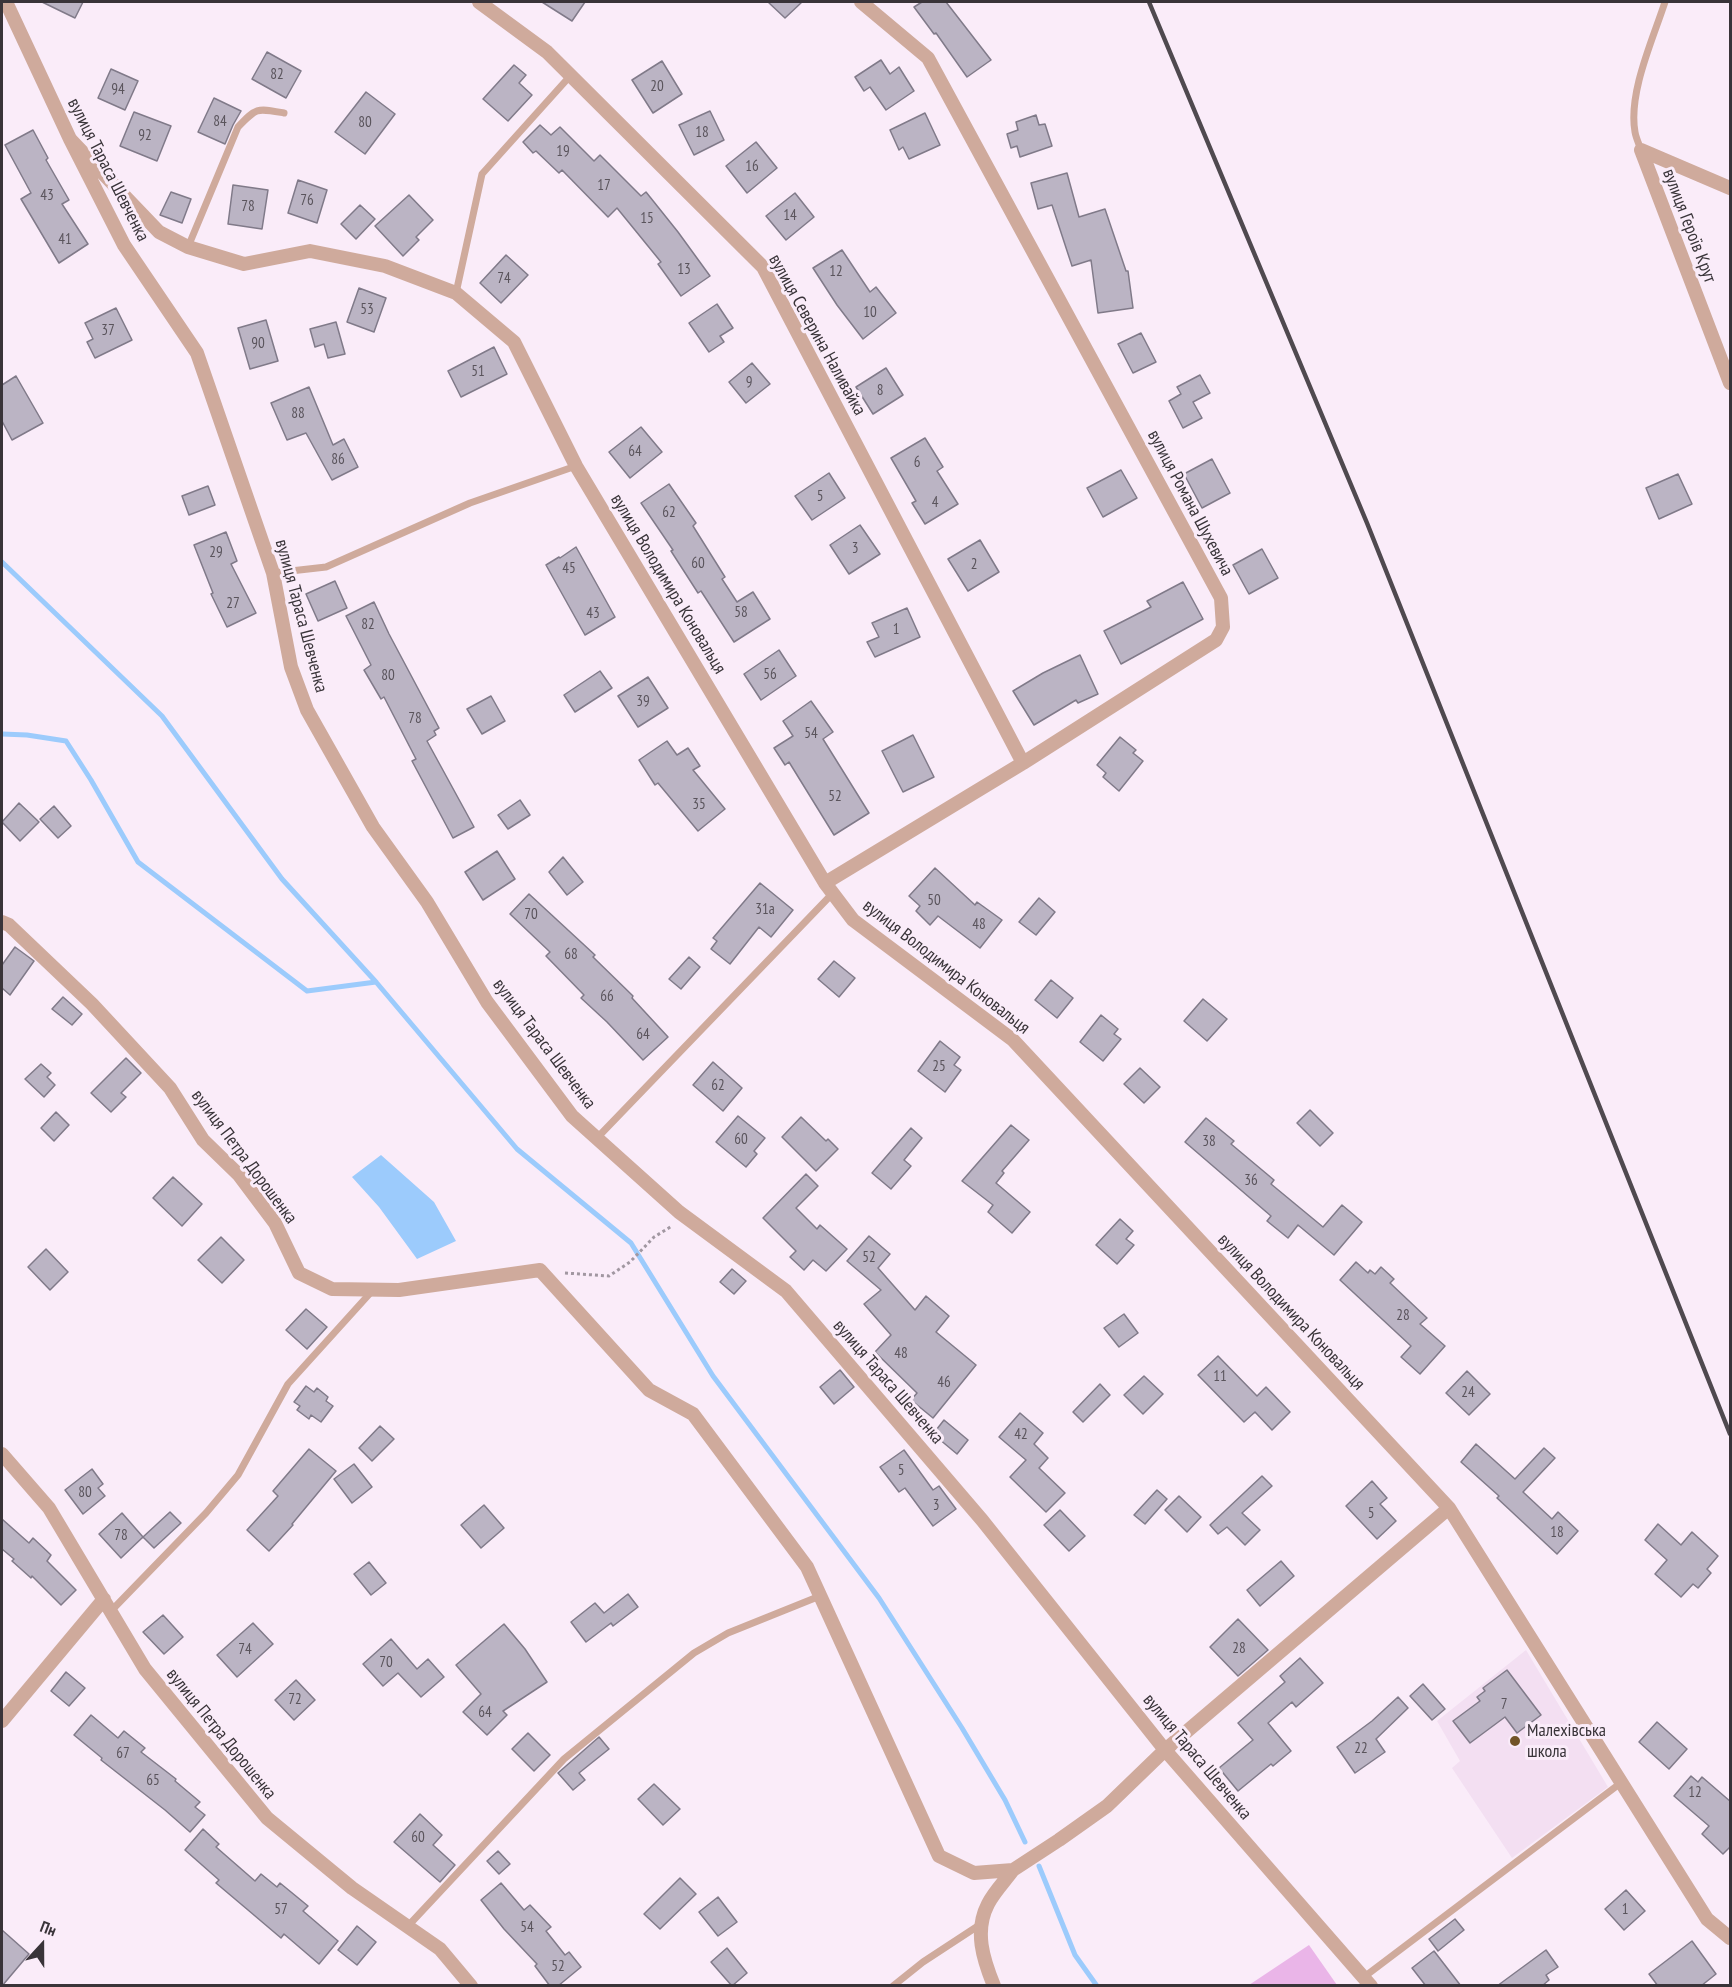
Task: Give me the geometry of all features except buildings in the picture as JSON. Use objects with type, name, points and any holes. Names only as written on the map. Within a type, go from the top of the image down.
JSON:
[{"type":"street","name":"вулиця Тараса Шевченка","points":[[6,2],[70,140],[124,246],[197,353],[273,573],[291,667],[307,710],[373,827],[427,902],[487,1002],[572,1116],[678,1212],[786,1291],[982,1520],[1165,1750],[1368,1981]]},
{"type":"street","name":"вулиця Северина Наливайка","points":[[479,2],[547,52],[763,267],[1023,763]]},
{"type":"street","name":"вулиця Романа Шухевича","points":[[829,888],[1216,640],[1223,627],[1221,598],[928,58],[861,2]]},
{"type":"street","name":"вулиця Володимира Коновальця","points":[[70,140],[159,232],[188,247],[244,264],[310,251],[385,266],[456,293],[514,342],[576,466],[829,888],[853,920],[1013,1040],[1449,1508],[1707,1919],[1731,1938]]},
{"type":"street","points":[[1641,150],[1731,188]]},
{"type":"street","name":"вулиця Героїв Крут","points":[[1641,150],[1731,382]]},
{"type":"street","name":"вулиця Петра Дорошенка","points":[[2,922],[92,1004],[170,1088],[203,1140],[238,1175],[275,1223],[299,1273],[332,1289],[399,1290],[540,1270]]},
{"type":"street","points":[[540,1270],[649,1390],[693,1414],[807,1567],[939,1856],[974,1873],[1013,1870]]},
{"type":"street","name":"вулиця Петра Дорошенка","points":[[2,1454],[49,1508],[145,1669],[267,1818],[352,1888],[440,1949],[471,1986]]},
{"type":"street","points":[[994,1986],[980,1944],[981,1924],[988,1904],[1013,1870],[1107,1806],[1165,1750],[1449,1508]]},
{"type":"street","points":[[2,1721],[107,1605]]},
{"type":"lane","points":[[1641,150],[1635,131],[1634,108],[1639,83],[1665,2]]},
{"type":"lane","points":[[456,293],[482,174],[571,75]]},
{"type":"lane","points":[[188,247],[238,127],[252,111],[265,110],[284,113]]},
{"type":"lane","points":[[273,573],[326,567],[470,503],[576,466]]},
{"type":"lane","points":[[597,1138],[829,888]]},
{"type":"lane","points":[[107,1605],[206,1514],[238,1475],[288,1384],[373,1290]]},
{"type":"lane","points":[[408,1926],[564,1759],[694,1653],[728,1633],[820,1596]]},
{"type":"lane","points":[[1368,1981],[1622,1782]]},
{"type":"lane","points":[[893,1986],[923,1962],[981,1924]]},
{"type":"path","points":[[540,1270],[576,1275],[609,1276],[630,1262],[665,1229],[689,1219]]},
{"type":"shaded area","name":"Малехівська школа","points":[[1526,1650],[1608,1787],[1512,1858],[1452,1768],[1460,1761],[1437,1721]]},
{"type":"shaded area","points":[[1309,1945],[1337,1985],[1249,1985]]},
{"type":"water","points":[[381,1155],[434,1202],[456,1241],[417,1259],[379,1207],[352,1177]]},
{"type":"waterway","points":[[2,562],[162,716],[282,879],[376,982]]},
{"type":"waterway","points":[[2,734],[66,741],[138,862],[307,991],[376,982],[517,1149],[631,1243],[713,1376],[879,1598],[962,1728],[1005,1800],[1025,1842]]},
{"type":"waterway","points":[[1039,1866],[1075,1955],[1097,1986]]},
{"type":"railway","points":[[1149,2],[1367,523],[1730,1434]]},
{"type":"place","name":"Малехівська школа","points":[[1515,1741]]}]
